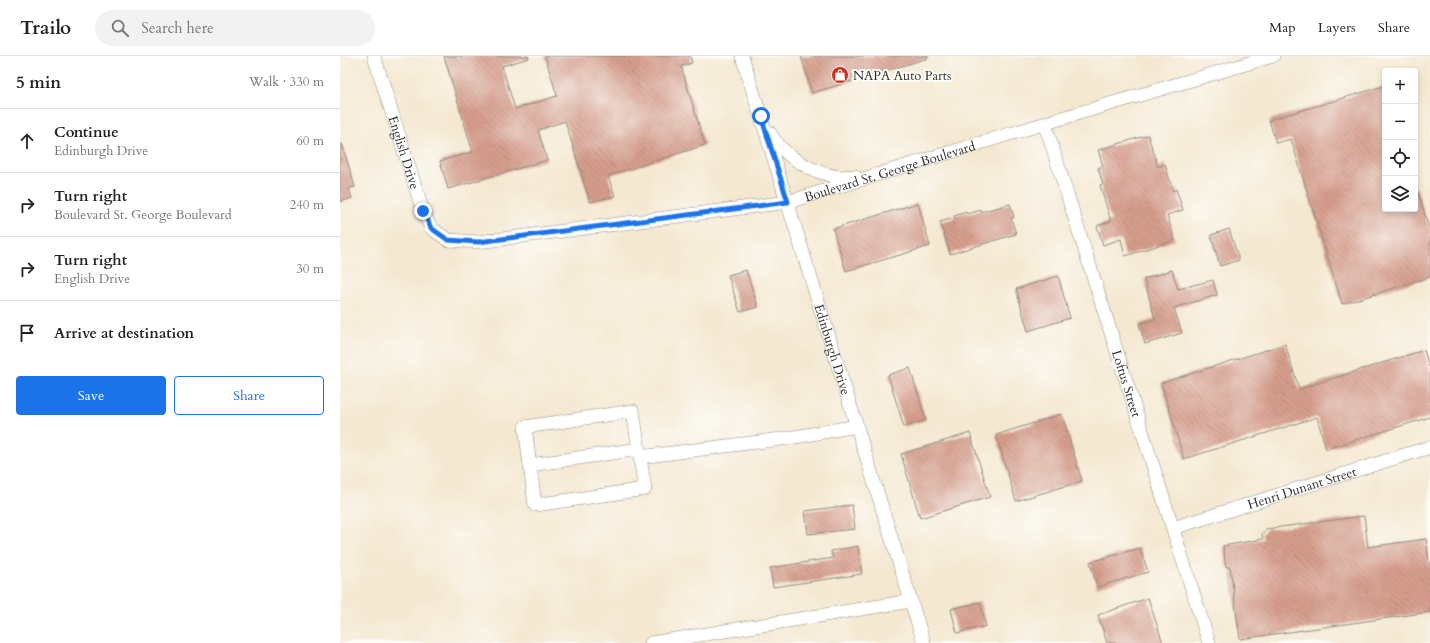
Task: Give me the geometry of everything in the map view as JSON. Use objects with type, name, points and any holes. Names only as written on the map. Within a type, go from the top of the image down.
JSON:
[{"type":"street","name":"English Drive","points":[[374,56],[423,211],[431,228],[448,240]]},
{"type":"street","name":"Edinburgh Drive","points":[[742,56],[924,643]]},
{"type":"street","name":"Boulevard St. George Boulevard","points":[[448,240],[478,242],[788,202],[1273,56]]},
{"type":"street","points":[[761,116],[774,140],[796,161],[824,173],[839,177],[871,176]]},
{"type":"street","name":"Loftus Street","points":[[1045,124],[1209,643]]},
{"type":"street","points":[[633,411],[645,489],[535,504],[530,464],[525,427],[633,411]]},
{"type":"street","points":[[530,464],[788,438],[857,426]]},
{"type":"street","name":"Henri Dunant Street","points":[[1173,528],[1430,448]]},
{"type":"street","points":[[651,643],[911,601]]},
{"type":"building","points":[[444,56],[528,56],[529,58],[502,66],[515,109],[557,96],[545,56],[690,56],[692,63],[681,66],[705,145],[608,176],[615,196],[590,202],[565,121],[538,130],[547,160],[448,189],[440,161],[473,152]]},
{"type":"building","name":"NAPA Auto Parts","points":[[801,56],[928,56],[928,58],[812,93]]},
{"type":"building","points":[[1382,87],[1382,212],[1418,212],[1418,192],[1430,231],[1430,277],[1342,304],[1291,139],[1276,143],[1269,120]]},
{"type":"building","points":[[1148,135],[1158,167],[1165,164],[1173,191],[1176,189],[1183,210],[1167,215],[1175,240],[1125,256],[1121,239],[1103,245],[1097,226],[1111,221],[1100,185],[1103,184],[1098,168],[1103,166],[1098,150]]},
{"type":"building","points":[[340,144],[342,144],[355,187],[349,188],[352,198],[340,202]]},
{"type":"building","points":[[918,203],[930,246],[846,271],[833,229]]},
{"type":"building","points":[[1010,204],[1014,217],[1011,218],[1016,234],[950,254],[940,222],[955,218],[954,216],[966,212],[967,214],[981,210],[981,212]]},
{"type":"building","points":[[1229,229],[1239,260],[1220,266],[1211,235]]},
{"type":"building","points":[[746,270],[758,307],[740,312],[728,275]]},
{"type":"building","points":[[1172,270],[1178,289],[1213,280],[1217,295],[1174,308],[1182,333],[1145,344],[1139,324],[1155,319],[1144,279]]},
{"type":"building","points":[[1058,276],[1070,318],[1028,331],[1016,289]]},
{"type":"building","points":[[1285,344],[1299,389],[1424,350],[1430,370],[1430,417],[1326,449],[1317,417],[1184,459],[1161,383]]},
{"type":"building","points":[[910,368],[926,420],[904,427],[888,375]]},
{"type":"building","points":[[1062,414],[1082,481],[1016,501],[996,435]]},
{"type":"building","points":[[970,433],[990,497],[920,518],[901,454]]},
{"type":"building","points":[[852,505],[855,529],[808,534],[805,511]]},
{"type":"building","points":[[1364,516],[1368,547],[1426,539],[1430,568],[1430,612],[1240,639],[1230,567],[1226,567],[1223,546],[1263,539],[1262,534],[1266,529]]},
{"type":"building","points":[[858,546],[862,574],[773,587],[770,568],[833,558],[831,551]]},
{"type":"building","points":[[1140,548],[1148,572],[1097,587],[1090,562]]},
{"type":"building","points":[[1148,598],[1163,643],[1107,643],[1098,615]]},
{"type":"building","points":[[980,602],[986,626],[957,633],[951,609]]},
{"type":"place","name":"NAPA Auto Parts","points":[[840,75]]},
{"type":"route","points":[[423,211],[431,228],[448,240],[478,242],[788,202],[761,116]]}]
